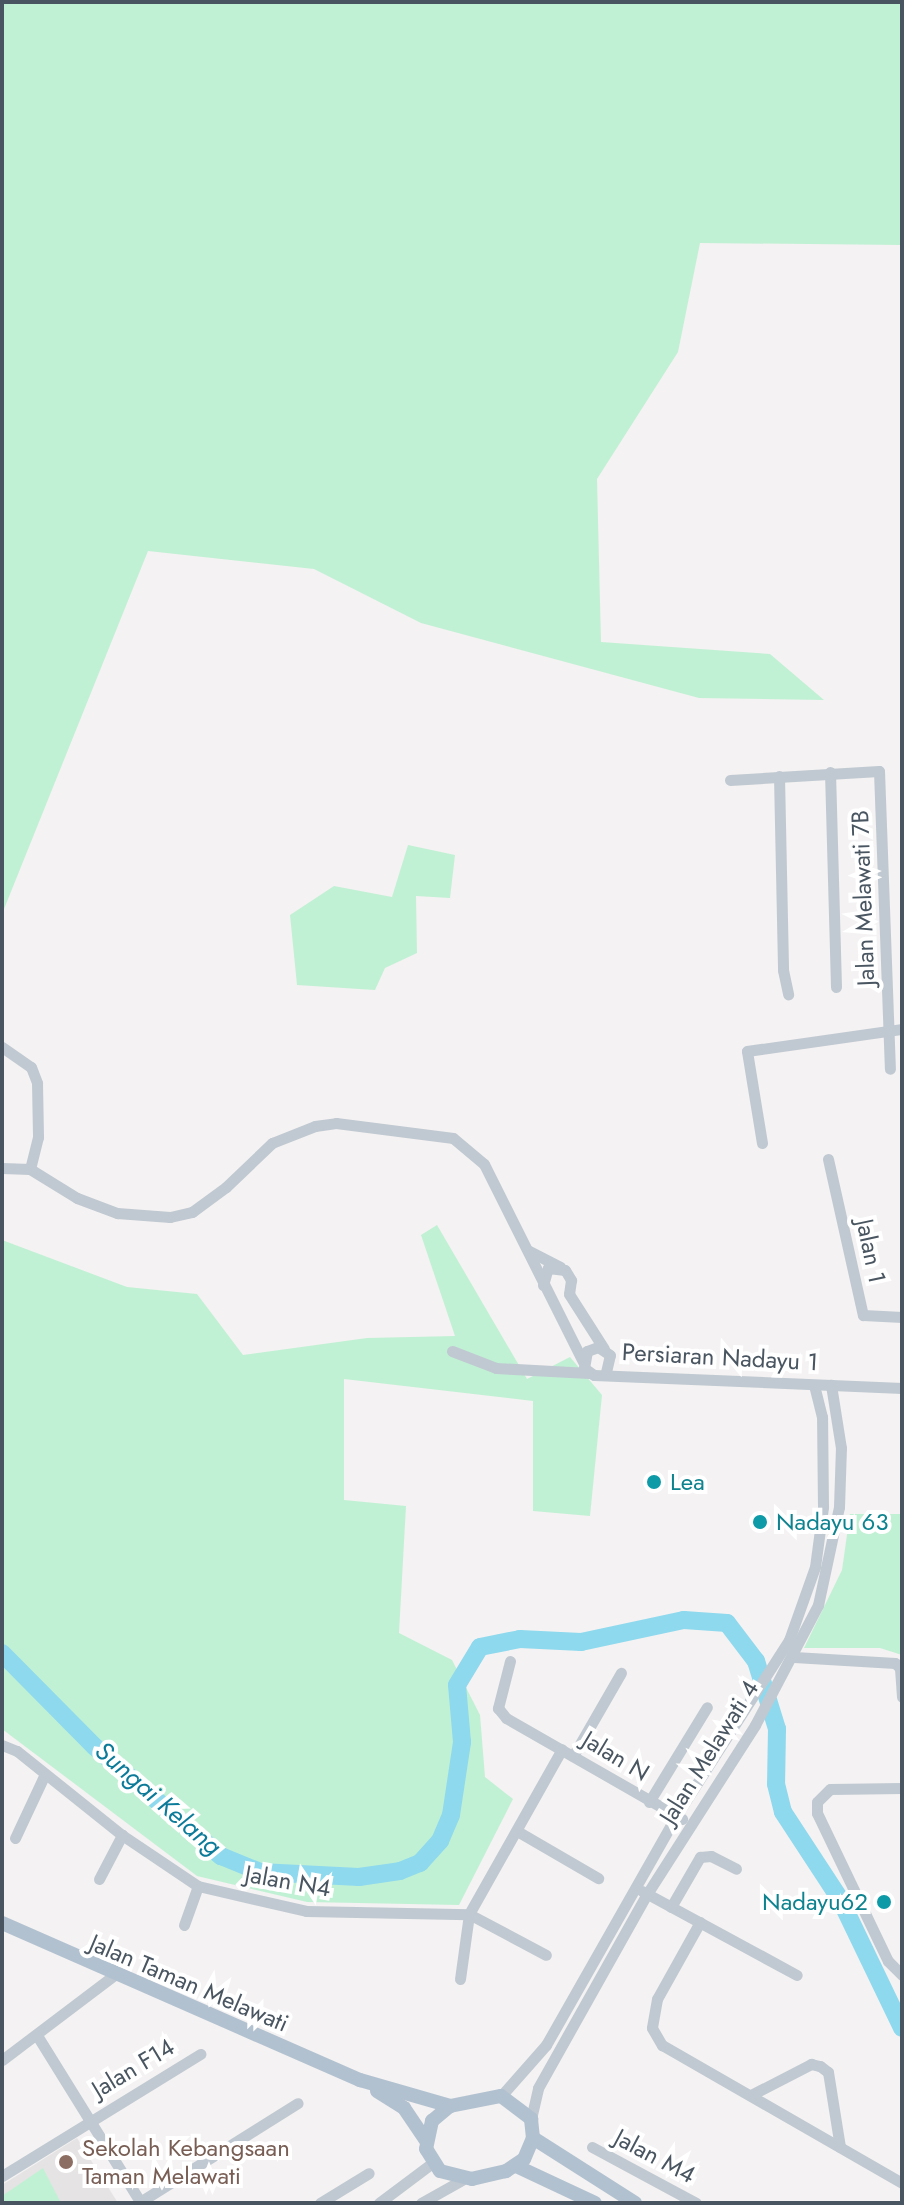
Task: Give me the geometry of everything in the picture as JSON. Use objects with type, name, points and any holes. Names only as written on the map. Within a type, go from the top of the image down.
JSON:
[{"type":"main road","name":"Jalan Taman Melawati","points":[[2,1923],[113,1976],[360,2080],[450,2106]]},
{"type":"main road","name":"Jalan Taman Melawati","points":[[360,2080],[404,2108],[426,2141]]},
{"type":"main road","points":[[516,2166],[533,2138],[531,2119],[524,2109],[501,2096],[450,2106],[432,2121],[426,2141],[432,2163],[462,2180],[516,2166],[595,2203]]},
{"type":"main road","points":[[533,2138],[635,2203]]},
{"type":"street","name":"Jalan Melawati 7B","points":[[830,772],[871,768],[881,775],[890,1069]]},
{"type":"street","points":[[730,780],[830,772],[836,987]]},
{"type":"street","points":[[779,776],[783,970],[788,994]]},
{"type":"street","points":[[888,1007],[902,1009]]},
{"type":"street","points":[[762,1143],[747,1051],[902,1029]]},
{"type":"street","points":[[2,1047],[31,1067],[37,1083],[38,1137],[30,1169]]},
{"type":"street","points":[[2,1168],[30,1169],[77,1198],[117,1213],[170,1217],[192,1212],[226,1187],[272,1143],[315,1126],[428,1133],[467,1146],[484,1164],[586,1368]]},
{"type":"street","name":"Jalan 1","points":[[828,1159],[863,1315],[902,1317]]},
{"type":"street","points":[[529,1251],[565,1271]]},
{"type":"street","points":[[543,1285],[548,1268],[565,1271]]},
{"type":"street","points":[[551,1299],[569,1294],[565,1271]]},
{"type":"street","name":"Persiaran Nadayu 1","points":[[569,1294],[604,1349]]},
{"type":"street","points":[[586,1368],[592,1348],[604,1349],[610,1355],[606,1372]]},
{"type":"street","name":"Persiaran Nadayu 1","points":[[452,1351],[496,1368],[586,1368],[606,1372],[902,1388]]},
{"type":"street","name":"Jalan Melawati 4","points":[[501,2096],[546,2045],[676,1816],[789,1640],[815,1567],[824,1477],[822,1417],[814,1385]]},
{"type":"street","name":"Jalan Melawati 4","points":[[531,2119],[538,2088],[689,1823],[755,1725],[794,1657],[818,1605],[834,1543],[841,1448],[831,1385]]},
{"type":"street","points":[[794,1657],[895,1663],[902,1697]]},
{"type":"street","name":"Jalan N","points":[[510,1661],[498,1708],[649,1802],[689,1823]]},
{"type":"street","points":[[460,1979],[469,1914],[517,1831],[621,1673]]},
{"type":"street","points":[[649,1802],[707,1707]]},
{"type":"street","name":"Jalan N4","points":[[2,1744],[122,1835],[198,1886],[306,1911],[469,1914]]},
{"type":"street","points":[[15,1838],[44,1776]]},
{"type":"street","points":[[902,1788],[830,1789],[817,1802],[817,1813],[888,1961],[902,1975]]},
{"type":"street","points":[[517,1831],[598,1878]]},
{"type":"street","points":[[99,1879],[122,1835]]},
{"type":"street","points":[[671,1907],[700,1857],[711,1856],[736,1869]]},
{"type":"street","points":[[184,1925],[198,1886]]},
{"type":"street","points":[[635,1887],[797,1975]]},
{"type":"street","points":[[469,1914],[546,1955]]},
{"type":"street","points":[[700,1922],[657,1999],[652,2028],[662,2045],[902,2183]]},
{"type":"street","points":[[2,2060],[38,2037],[113,1976]]},
{"type":"street","points":[[38,2037],[140,2202],[298,2103]]},
{"type":"street","name":"Jalan F14","points":[[2,2176],[89,2119],[200,2054]]},
{"type":"street","points":[[751,2095],[811,2064],[820,2066],[828,2072],[840,2147]]},
{"type":"street","name":"Jalan M4","points":[[592,2147],[696,2203]]},
{"type":"street","points":[[379,2203],[432,2163]]},
{"type":"street","points":[[320,2203],[369,2173]]},
{"type":"street","points":[[421,2203],[462,2180]]},
{"type":"shaded area","name":"Sekolah Kebangsaan Taman Melawati","points":[[77,2138],[118,2203],[2,2203],[2,2185]]},
{"type":"green space","points":[[2,2],[902,2],[902,245],[700,243],[678,352],[597,479],[601,642],[770,654],[824,700],[699,698],[421,623],[314,569],[148,551],[2,914]]},
{"type":"green space","points":[[408,845],[455,855],[450,898],[416,896],[417,953],[385,968],[375,990],[297,985],[290,915],[334,886],[392,897]]},
{"type":"green space","points":[[437,1225],[527,1379],[570,1357],[602,1395],[590,1516],[533,1511],[533,1401],[344,1379],[344,1500],[406,1506],[399,1633],[452,1660],[480,1715],[485,1777],[513,1799],[459,1905],[307,1902],[197,1876],[2,1729],[2,1240],[127,1287],[197,1294],[243,1355],[367,1338],[455,1336],[421,1235]]},
{"type":"green space","points":[[850,1514],[902,1514],[902,1655],[880,1648],[804,1648],[842,1570]]},
{"type":"green space","points":[[43,2168],[61,2203],[2,2203],[2,2196]]},
{"type":"waterway","name":"Sungai Kelang","points":[[2,1653],[95,1747],[221,1856],[260,1872],[359,1877],[400,1871],[420,1863],[440,1841],[451,1815],[462,1742],[457,1685],[480,1647],[520,1639],[581,1642],[684,1620],[727,1623],[756,1661],[777,1729],[776,1784],[783,1812],[840,1899],[902,2028]]},
{"type":"place","name":"Lea","points":[[654,1482]]},
{"type":"place","name":"Nadayu 63","points":[[760,1522]]},
{"type":"place","name":"Nadayu62","points":[[884,1902]]},
{"type":"place","name":"Sekolah Kebangsaan Taman Melawati","points":[[66,2162]]}]
